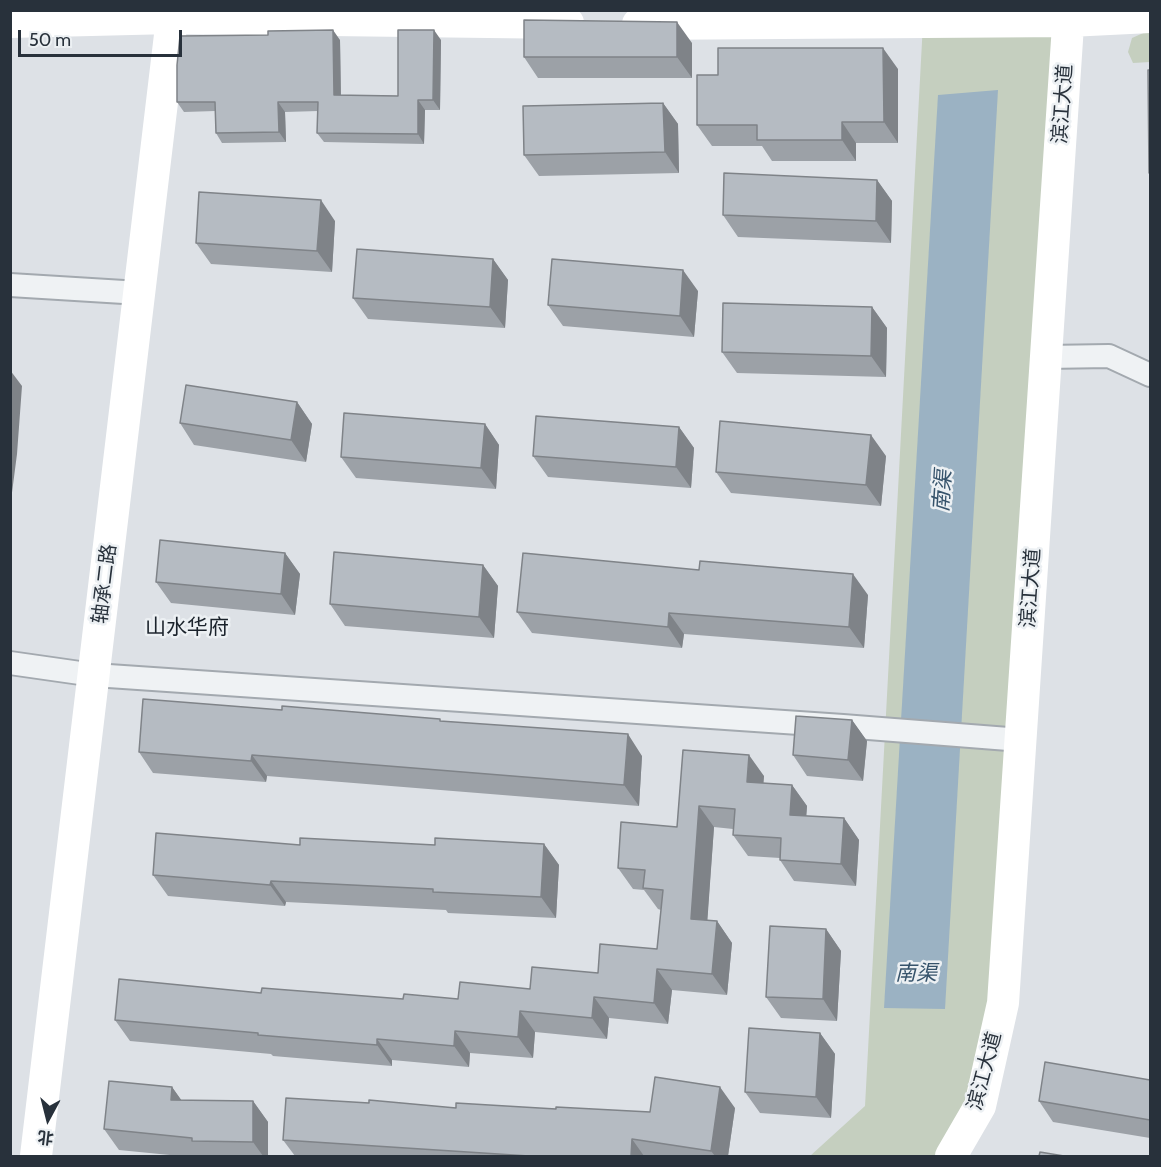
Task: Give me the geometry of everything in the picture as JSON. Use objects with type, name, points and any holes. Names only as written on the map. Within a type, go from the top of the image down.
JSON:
[{"type":"street","points":[[10,22],[172,14],[708,25],[1069,16],[1150,17]]},
{"type":"street","name":"轴承二路","points":[[36,1156],[172,14]]},
{"type":"street","name":"滨江大道","points":[[957,1154],[980,1106],[1003,1003],[1014,740],[1046,357],[1069,16]]},
{"type":"street","points":[[10,285],[140,294]]},
{"type":"street","points":[[1046,357],[1109,356],[1150,375]]},
{"type":"street","points":[[10,663],[94,675],[843,726],[1014,740]]},
{"type":"green space","points":[[1069,21],[1003,1003],[966,1156],[810,1156],[865,1106],[923,23]]},
{"type":"green space","points":[[1150,30],[1150,62],[1133,63],[1128,52],[1132,38]]},
{"type":"water","name":"南渠","points":[[998,90],[945,1009],[884,1008],[938,95]]},
{"type":"building","points":[[524,20],[677,22],[677,57],[524,57]]},
{"type":"building","points":[[333,30],[334,95],[398,96],[398,30],[434,30],[433,100],[418,100],[418,134],[317,133],[318,102],[278,102],[279,132],[216,133],[215,102],[177,102],[180,36],[268,35],[268,31]]},
{"type":"building","points":[[718,48],[883,48],[884,122],[842,122],[842,140],[757,140],[757,125],[697,125],[697,75],[718,75]]},
{"type":"building","points":[[1148,70],[1150,70],[1150,173],[1149,173]]},
{"type":"building","points":[[663,103],[665,152],[524,155],[523,106]]},
{"type":"building","points":[[724,173],[877,180],[876,221],[723,215]]},
{"type":"building","points":[[199,192],[321,200],[317,251],[196,243]]},
{"type":"building","points":[[357,249],[493,259],[490,307],[353,298]]},
{"type":"building","points":[[552,259],[683,270],[680,316],[548,305]]},
{"type":"building","points":[[723,303],[872,307],[871,356],[722,352]]},
{"type":"building","points":[[186,385],[297,402],[291,440],[180,423]]},
{"type":"building","points":[[344,413],[485,424],[481,468],[341,457]]},
{"type":"building","points":[[536,416],[679,427],[676,467],[533,456]]},
{"type":"building","points":[[720,421],[871,435],[866,485],[716,472]]},
{"type":"building","points":[[160,540],[285,553],[281,594],[156,582]]},
{"type":"building","points":[[334,552],[483,565],[479,617],[330,604]]},
{"type":"building","points":[[523,553],[699,570],[700,561],[853,574],[849,627],[669,613],[668,627],[517,612]]},
{"type":"building","points":[[143,699],[282,710],[282,706],[440,719],[440,721],[628,734],[624,785],[252,755],[251,761],[139,752]]},
{"type":"building","points":[[796,716],[852,720],[848,760],[793,755]]},
{"type":"building","points":[[683,750],[749,755],[747,782],[792,785],[790,815],[844,818],[841,864],[780,860],[781,838],[733,835],[735,809],[699,806],[691,919],[717,921],[712,974],[657,969],[654,1003],[594,997],[592,1018],[520,1011],[518,1037],[455,1031],[454,1046],[377,1039],[377,1045],[115,1020],[119,979],[261,993],[262,988],[403,999],[404,994],[458,999],[460,982],[530,989],[532,967],[598,973],[600,944],[657,949],[663,890],[643,888],[645,870],[618,868],[621,822],[677,827]]},
{"type":"building","points":[[156,833],[300,845],[300,838],[435,845],[435,838],[544,844],[541,897],[271,881],[270,885],[153,875]]},
{"type":"building","points":[[770,926],[826,929],[823,999],[766,997]]},
{"type":"building","points":[[749,1028],[820,1033],[816,1097],[745,1092]]},
{"type":"building","points":[[1045,1062],[1150,1080],[1150,1120],[1039,1101]]},
{"type":"building","points":[[655,1077],[720,1087],[711,1151],[632,1139],[631,1156],[529,1156],[283,1140],[286,1098],[369,1103],[369,1100],[456,1108],[456,1103],[650,1112]]},
{"type":"building","points":[[109,1081],[172,1087],[171,1100],[253,1101],[253,1142],[192,1141],[192,1138],[104,1129]]},
{"type":"building","points":[[1040,1152],[1064,1156],[1039,1156]]},
{"type":"district","name":"山水华府","points":[[187,628]]}]
